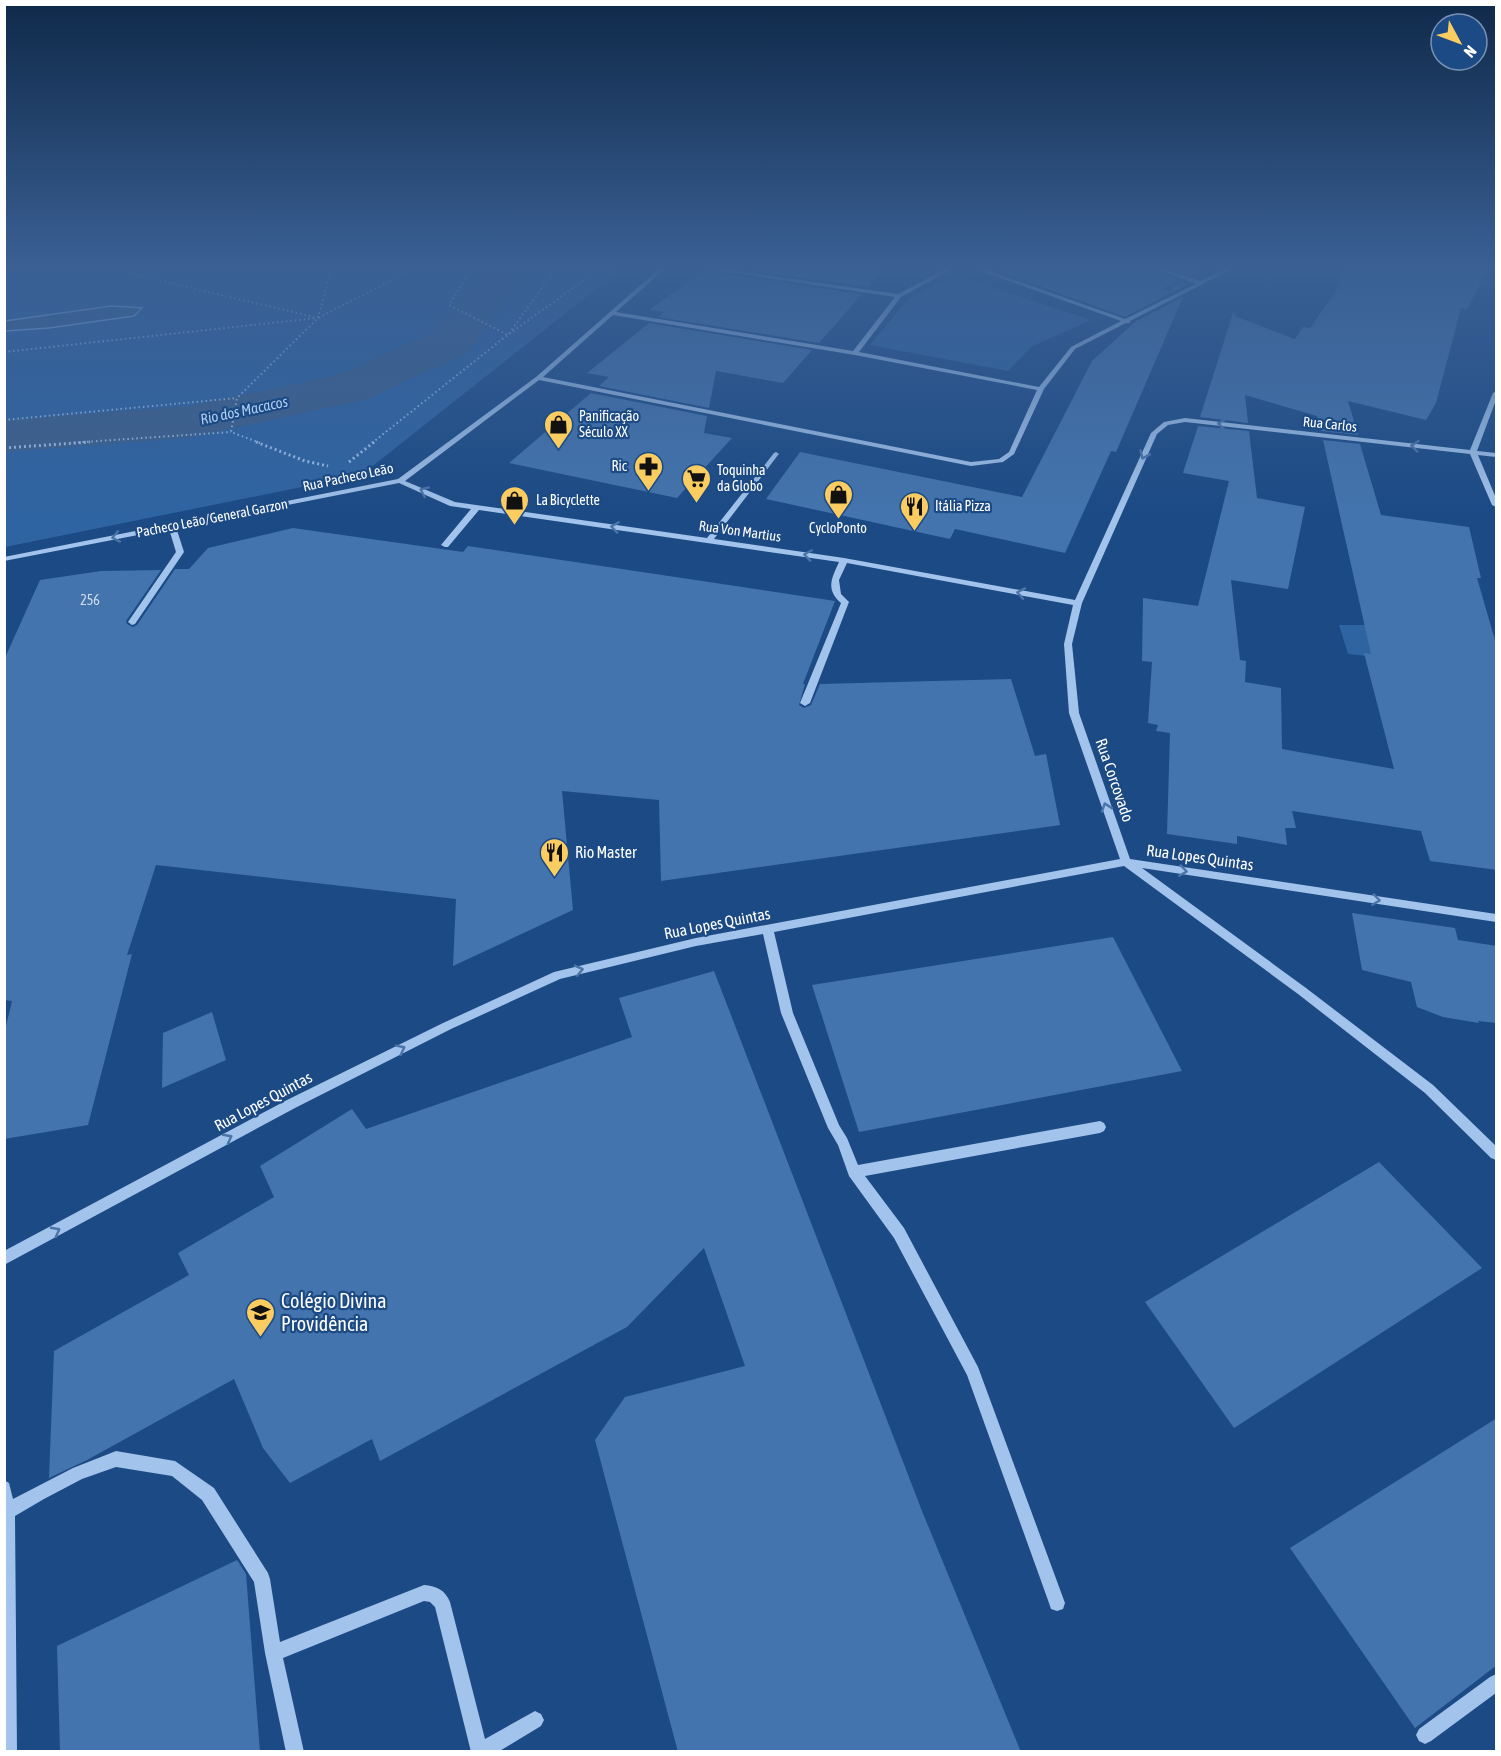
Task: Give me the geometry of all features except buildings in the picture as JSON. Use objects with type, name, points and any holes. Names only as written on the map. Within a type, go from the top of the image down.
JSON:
[{"type":"street","name":"Rua Pacheco Leão","points":[[4,559],[400,481],[538,378],[571,349]]},
{"type":"street","points":[[830,349],[1041,388]]},
{"type":"street","points":[[855,353],[858,349]]},
{"type":"street","points":[[538,378],[971,464],[1001,461],[1012,453],[1041,388],[1072,349]]},
{"type":"street","points":[[1497,393],[1473,453],[1497,505]]},
{"type":"street","name":"Rua Carlos","points":[[1185,420],[1497,455]]},
{"type":"street","name":"Rua Corcovado","points":[[1126,862],[1074,713],[1068,644],[1078,603],[1154,433],[1166,423],[1185,420]]},
{"type":"street","points":[[709,540],[776,454]]},
{"type":"street","name":"Rua Von Martius","points":[[400,481],[453,504],[844,560],[1078,603]]},
{"type":"street","points":[[445,545],[477,507]]},
{"type":"street","points":[[132,622],[180,552],[172,526]]},
{"type":"street","points":[[805,703],[845,602],[837,595],[835,580],[844,560]]},
{"type":"street","points":[[1126,862],[1302,991],[1429,1089],[1497,1154]]},
{"type":"street","name":"Rua Lopes Quintas","points":[[4,1258],[291,1104],[447,1026],[558,975],[696,942],[1126,862],[1497,918]]},
{"type":"street","points":[[768,930],[787,1013],[854,1172],[899,1233],[973,1372],[1057,1603]]},
{"type":"street","points":[[854,1172],[1100,1127]]},
{"type":"street","points":[[8,1512],[38,1492],[78,1473],[116,1459],[175,1469],[208,1494],[262,1579],[273,1653],[295,1752]]},
{"type":"street","points":[[4,1488],[8,1512],[8,1752]]},
{"type":"street","points":[[273,1653],[424,1593],[434,1594],[442,1602],[480,1752],[535,1720]]},
{"type":"street","points":[[1425,1735],[1497,1683]]},
{"type":"path","points":[[4,352],[32,349]]},
{"type":"path","points":[[231,432],[237,398],[287,349]]},
{"type":"path","points":[[341,469],[490,349]]},
{"type":"path","points":[[4,420],[237,398]]},
{"type":"path","points":[[4,448],[231,432],[305,461],[332,467]]},
{"type":"shaded area","points":[[5,349],[520,349],[365,472],[356,476],[5,547]]},
{"type":"shaded area","points":[[891,349],[1029,349],[1008,371]]},
{"type":"shaded area","points":[[1339,625],[1365,625],[1480,668],[1348,654]]},
{"type":"waterway","name":"Rio dos Macacos","points":[[4,436],[188,422],[350,388],[436,349]]},
{"type":"place","name":"Panificação Século XX","points":[[558,450]]},
{"type":"place","name":"Ric","points":[[648,492]]},
{"type":"place","name":"Toquinha da Globo","points":[[696,504]]},
{"type":"place","name":"CycloPonto","points":[[838,520]]},
{"type":"place","name":"La Bicyclette","points":[[515,526]]},
{"type":"place","name":"Itália Pizza","points":[[914,532]]},
{"type":"place","name":"Rio Master","points":[[554,878]]},
{"type":"place","name":"Colégio Divina Providência","points":[[260,1338]]}]
